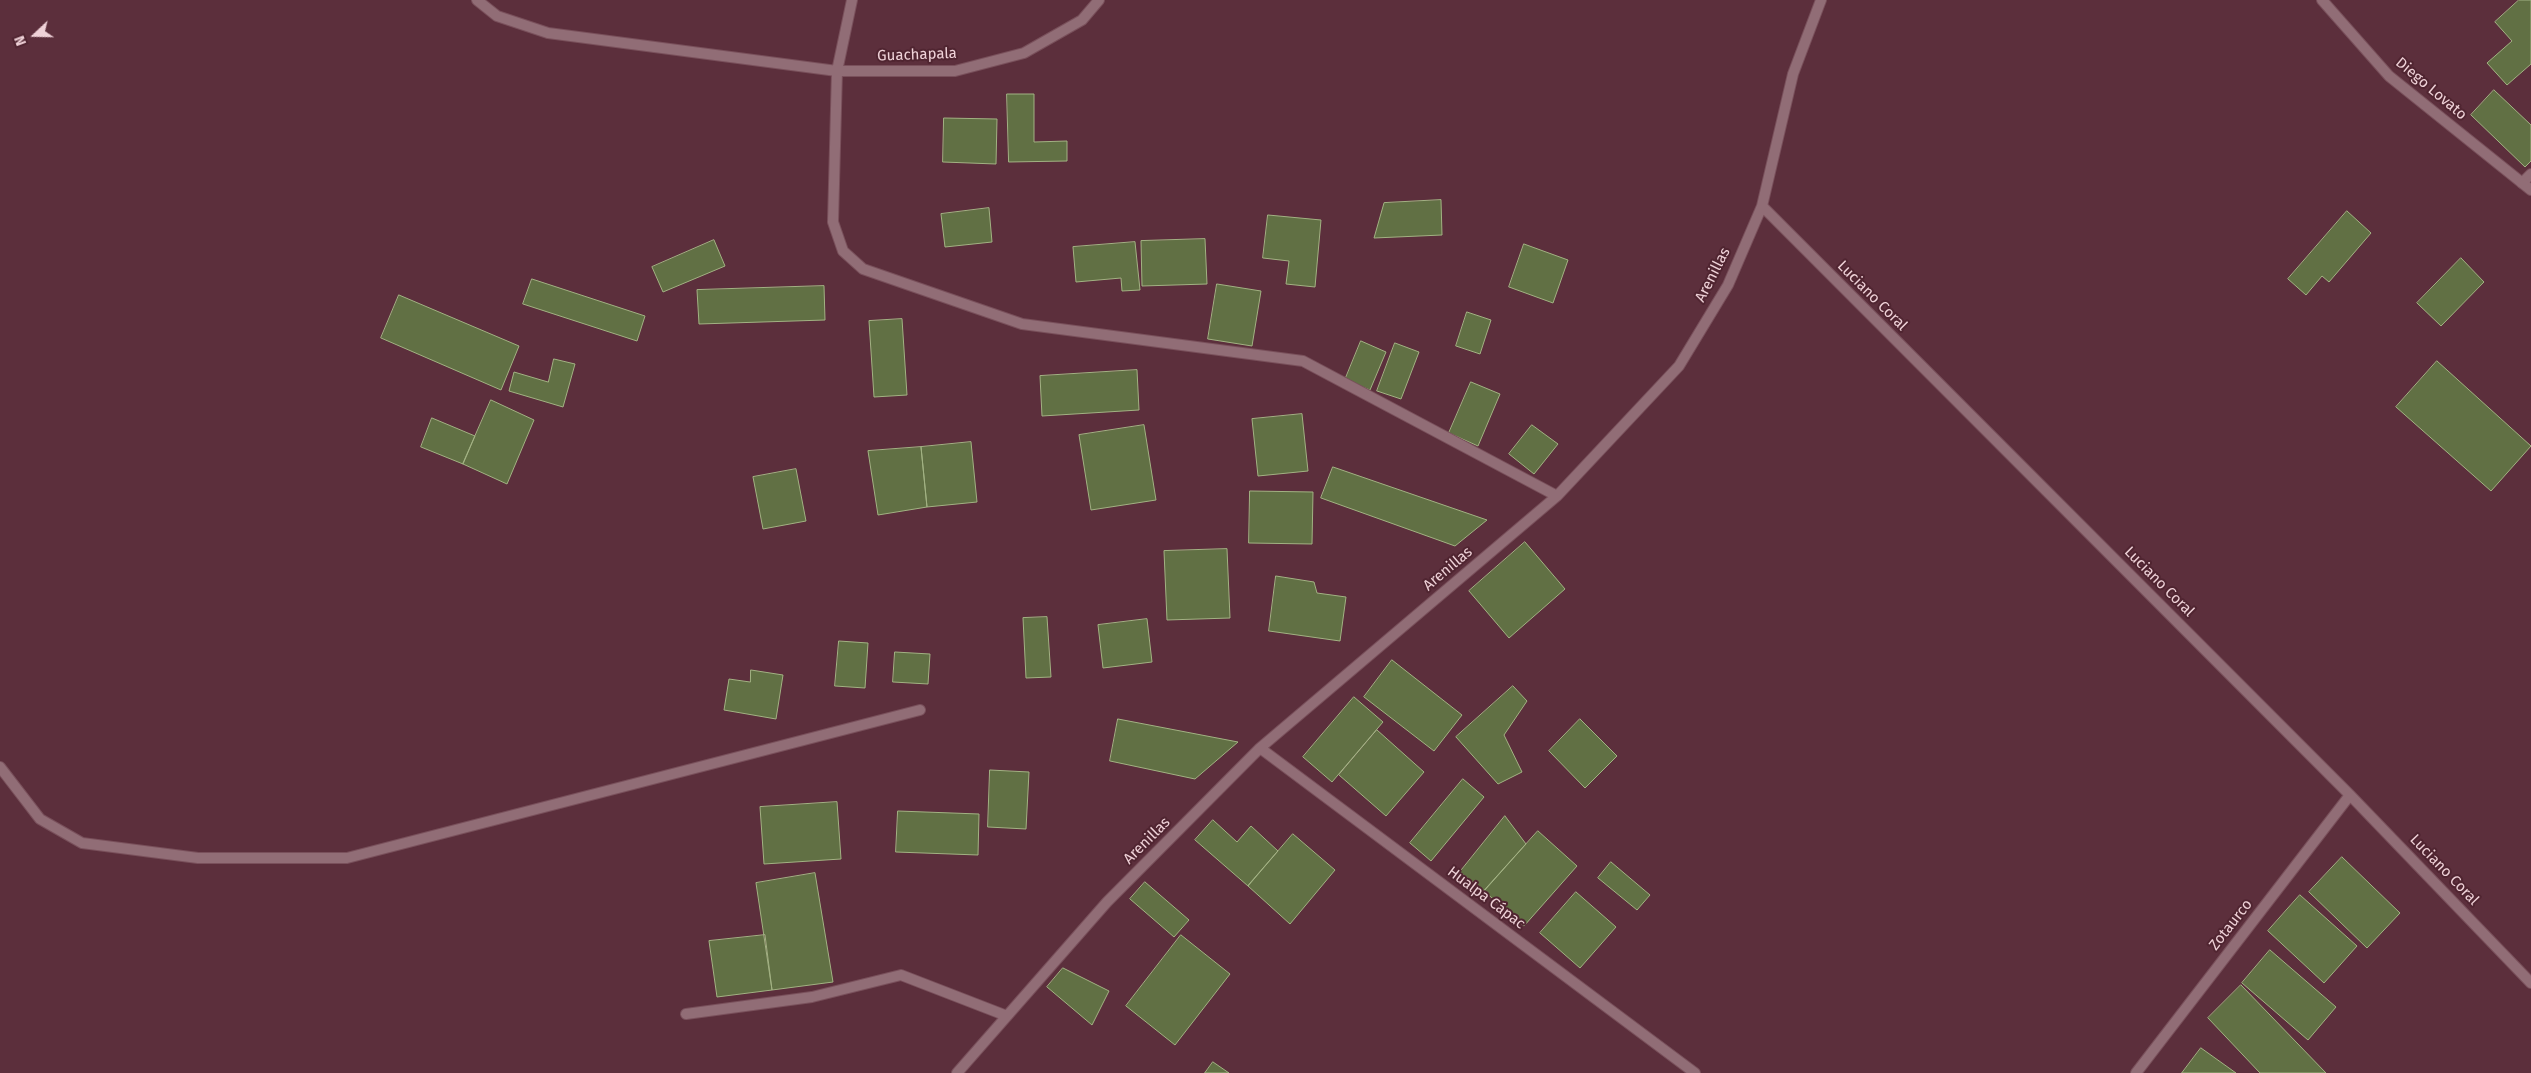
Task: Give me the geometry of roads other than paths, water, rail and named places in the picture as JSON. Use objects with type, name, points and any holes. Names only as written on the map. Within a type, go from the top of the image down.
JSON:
[{"type":"street","name":"Guachapala","points":[[477,0],[496,16],[548,33],[836,71],[955,71],[1024,53],[1082,20],[1099,0]]},
{"type":"street","points":[[852,0],[836,71],[833,222],[843,251],[863,269],[1022,324],[1304,361],[1557,496]]},
{"type":"street","name":"Arenillas","points":[[957,1073],[1108,902],[1260,748],[1557,496],[1679,366],[1728,285],[1762,206],[1793,74],[1821,0]]},
{"type":"street","name":"Diego Lovato","points":[[2322,0],[2389,76],[2531,190]]},
{"type":"street","points":[[2522,183],[2531,174]]},
{"type":"street","name":"Luciano Coral","points":[[1762,206],[2350,795],[2531,983]]},
{"type":"street","points":[[0,766],[40,819],[82,843],[198,858],[347,858],[920,710]]},
{"type":"street","name":"Hualpa Cápac","points":[[1260,748],[1695,1073]]},
{"type":"street","name":"Zotaurco","points":[[2136,1073],[2350,795]]},
{"type":"street","points":[[686,1014],[812,997],[901,975],[1007,1016]]}]
